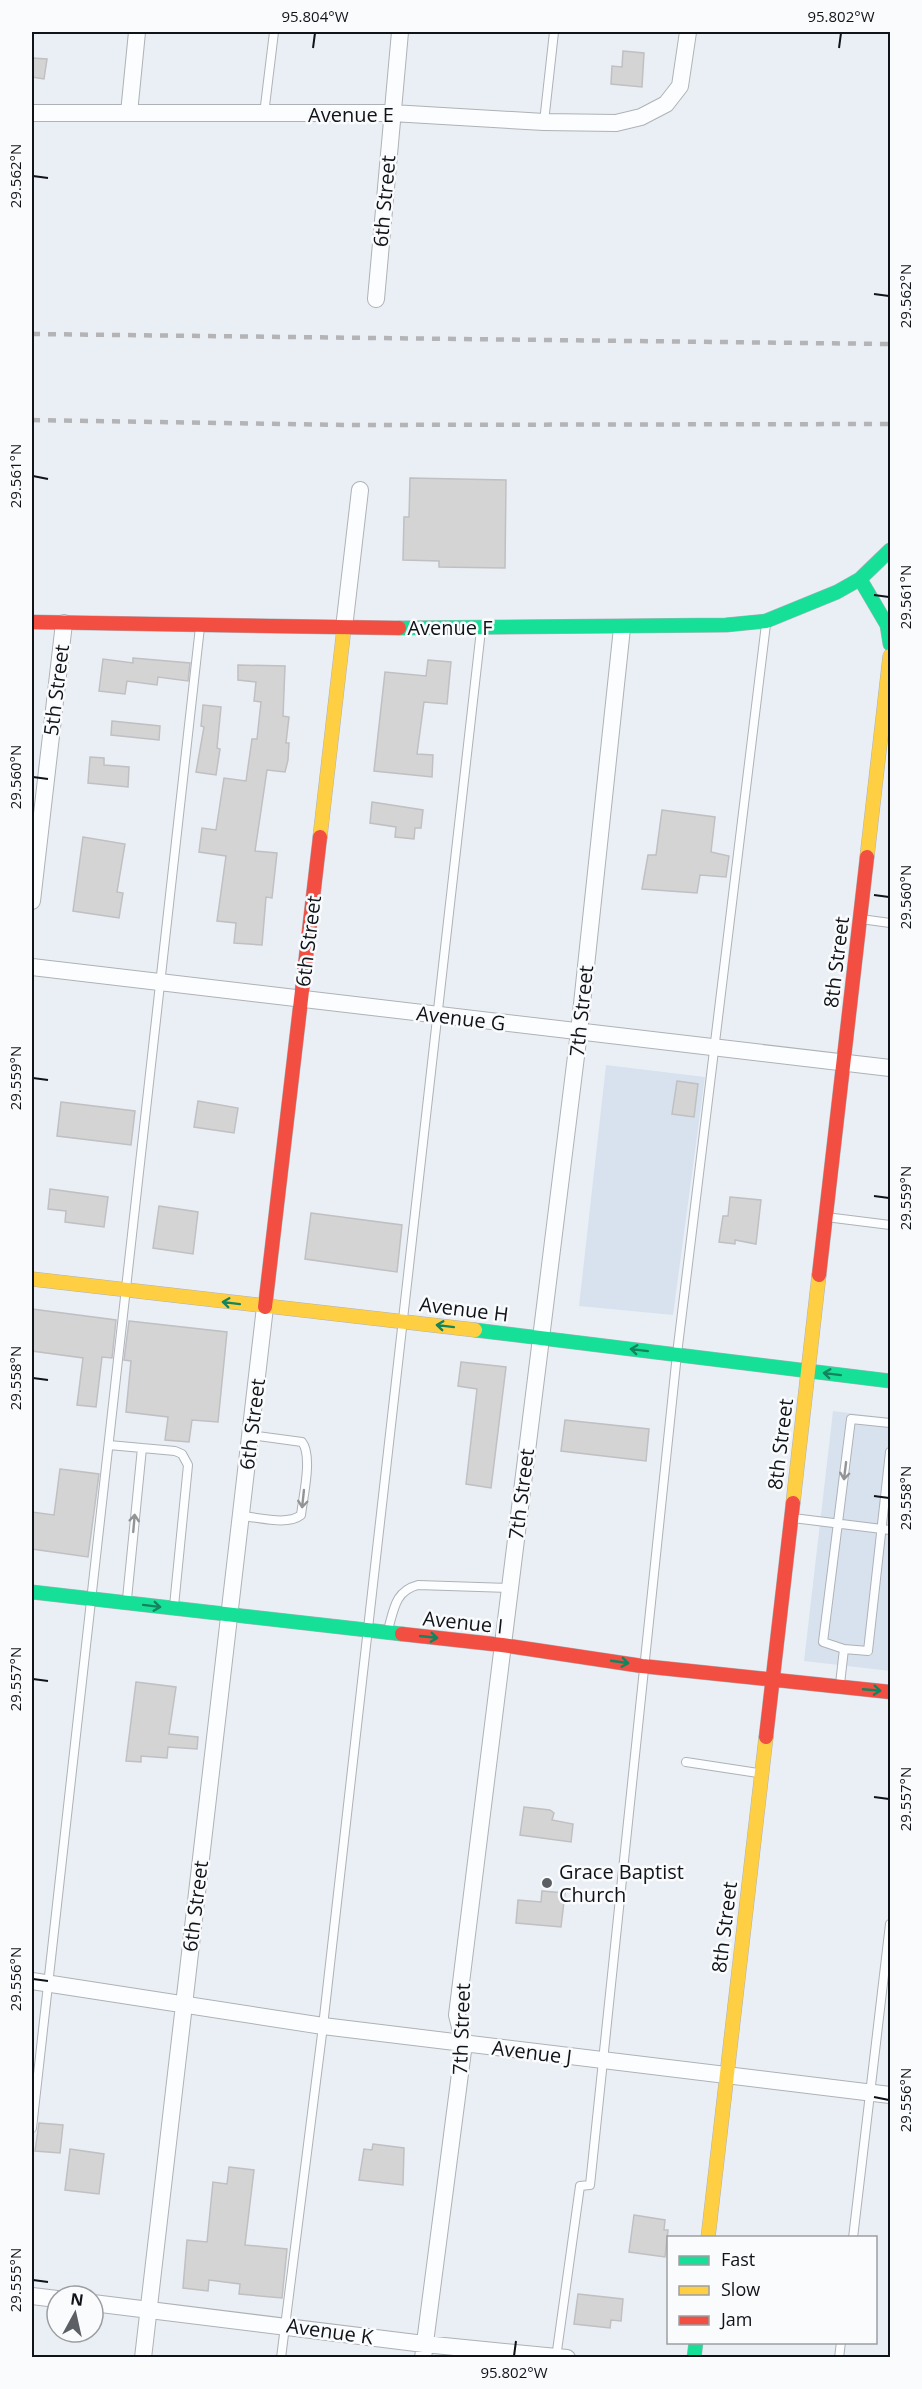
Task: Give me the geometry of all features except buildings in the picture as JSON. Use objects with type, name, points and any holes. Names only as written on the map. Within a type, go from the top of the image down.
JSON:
[{"type":"street","points":[[129,113],[137,32]]},
{"type":"street","name":"6th Street","points":[[376,299],[400,32]]},
{"type":"street","name":"Avenue E","points":[[32,113],[392,113],[544,122],[616,123],[641,117],[666,104],[680,86],[688,32]]},
{"type":"street","name":"6th Street","points":[[143,2358],[360,490]]},
{"type":"street","name":"Avenue F","points":[[32,622],[200,623],[344,628],[481,626],[622,628],[726,625],[766,621],[837,592],[860,579],[891,550]]},
{"type":"street","points":[[860,579],[887,625],[891,644]]},
{"type":"street","name":"5th Street","points":[[32,901],[64,623]]},
{"type":"street","name":"7th Street","points":[[424,2351],[464,2043],[457,2015],[579,1032],[622,628]]},
{"type":"street","name":"8th Street","points":[[708,2236],[860,919],[883,794],[891,656]]},
{"type":"street","name":"Avenue G","points":[[32,967],[891,1068]]},
{"type":"street","name":"Avenue H","points":[[32,1279],[404,1321],[891,1381]]},
{"type":"street","name":"Avenue I","points":[[32,1592],[502,1645],[642,1666],[891,1692]]},
{"type":"street","name":"Avenue J","points":[[32,1981],[323,2026],[891,2095]]},
{"type":"street","name":"Avenue K","points":[[105,2305],[284,2325],[424,2351],[559,2357]]},
{"type":"lane","points":[[264,114],[274,32]]},
{"type":"lane","points":[[544,122],[554,32]]},
{"type":"lane","points":[[559,2357],[580,2186],[590,2185],[642,1666],[677,1354],[766,621]]},
{"type":"lane","points":[[32,2128],[200,623]]},
{"type":"lane","points":[[281,2358],[323,2026],[481,626]]},
{"type":"lane","points":[[860,919],[891,922]]},
{"type":"lane","points":[[826,1217],[891,1225]]},
{"type":"lane","points":[[891,1423],[851,1419],[823,1642],[844,1649],[868,1650],[886,1529],[891,1452]]},
{"type":"lane","points":[[241,1515],[281,1520],[296,1519],[301,1515],[307,1460],[306,1447],[302,1442],[250,1435]]},
{"type":"lane","points":[[109,1445],[175,1451],[182,1454],[188,1464],[174,1608]]},
{"type":"lane","points":[[127,1602],[141,1448]]},
{"type":"lane","points":[[791,1518],[886,1529]]},
{"type":"lane","points":[[387,1633],[396,1600],[407,1588],[418,1586],[509,1588]]},
{"type":"lane","points":[[840,1687],[844,1649]]},
{"type":"lane","points":[[686,1762],[762,1773]]},
{"type":"lane","points":[[853,2236],[891,1924]]},
{"type":"shaded area","points":[[606,1065],[705,1077],[673,1315],[579,1306]]},
{"type":"shaded area","points":[[833,1411],[890,1418],[890,1671],[804,1661]]},
{"type":"railway","points":[[32,334],[890,344]]},
{"type":"railway","points":[[32,420],[348,425],[890,424]]},
{"type":"traffic: fast","points":[[399,628],[726,625],[766,621],[837,592],[860,579],[890,550]]},
{"type":"traffic: fast","points":[[860,579],[887,625],[890,644]]},
{"type":"traffic: fast","points":[[475,1330],[890,1381]]},
{"type":"traffic: fast","points":[[32,1592],[402,1634]]},
{"type":"traffic: fast","points":[[694,2358],[696,2344]]},
{"type":"traffic: slow","points":[[320,837],[344,628]]},
{"type":"traffic: slow","points":[[867,857],[890,656]]},
{"type":"traffic: slow","points":[[793,1503],[819,1275]]},
{"type":"traffic: slow","points":[[32,1279],[475,1330]]},
{"type":"traffic: slow","points":[[708,2236],[766,1737]]},
{"type":"traffic: jam","points":[[32,622],[399,628]]},
{"type":"traffic: jam","points":[[265,1307],[320,837]]},
{"type":"traffic: jam","points":[[819,1275],[867,857]]},
{"type":"traffic: jam","points":[[766,1737],[793,1503]]},
{"type":"traffic: jam","points":[[402,1634],[502,1645],[642,1666],[890,1692]]},
{"type":"place","name":"Grace Baptist Church","points":[[547,1883]]}]
